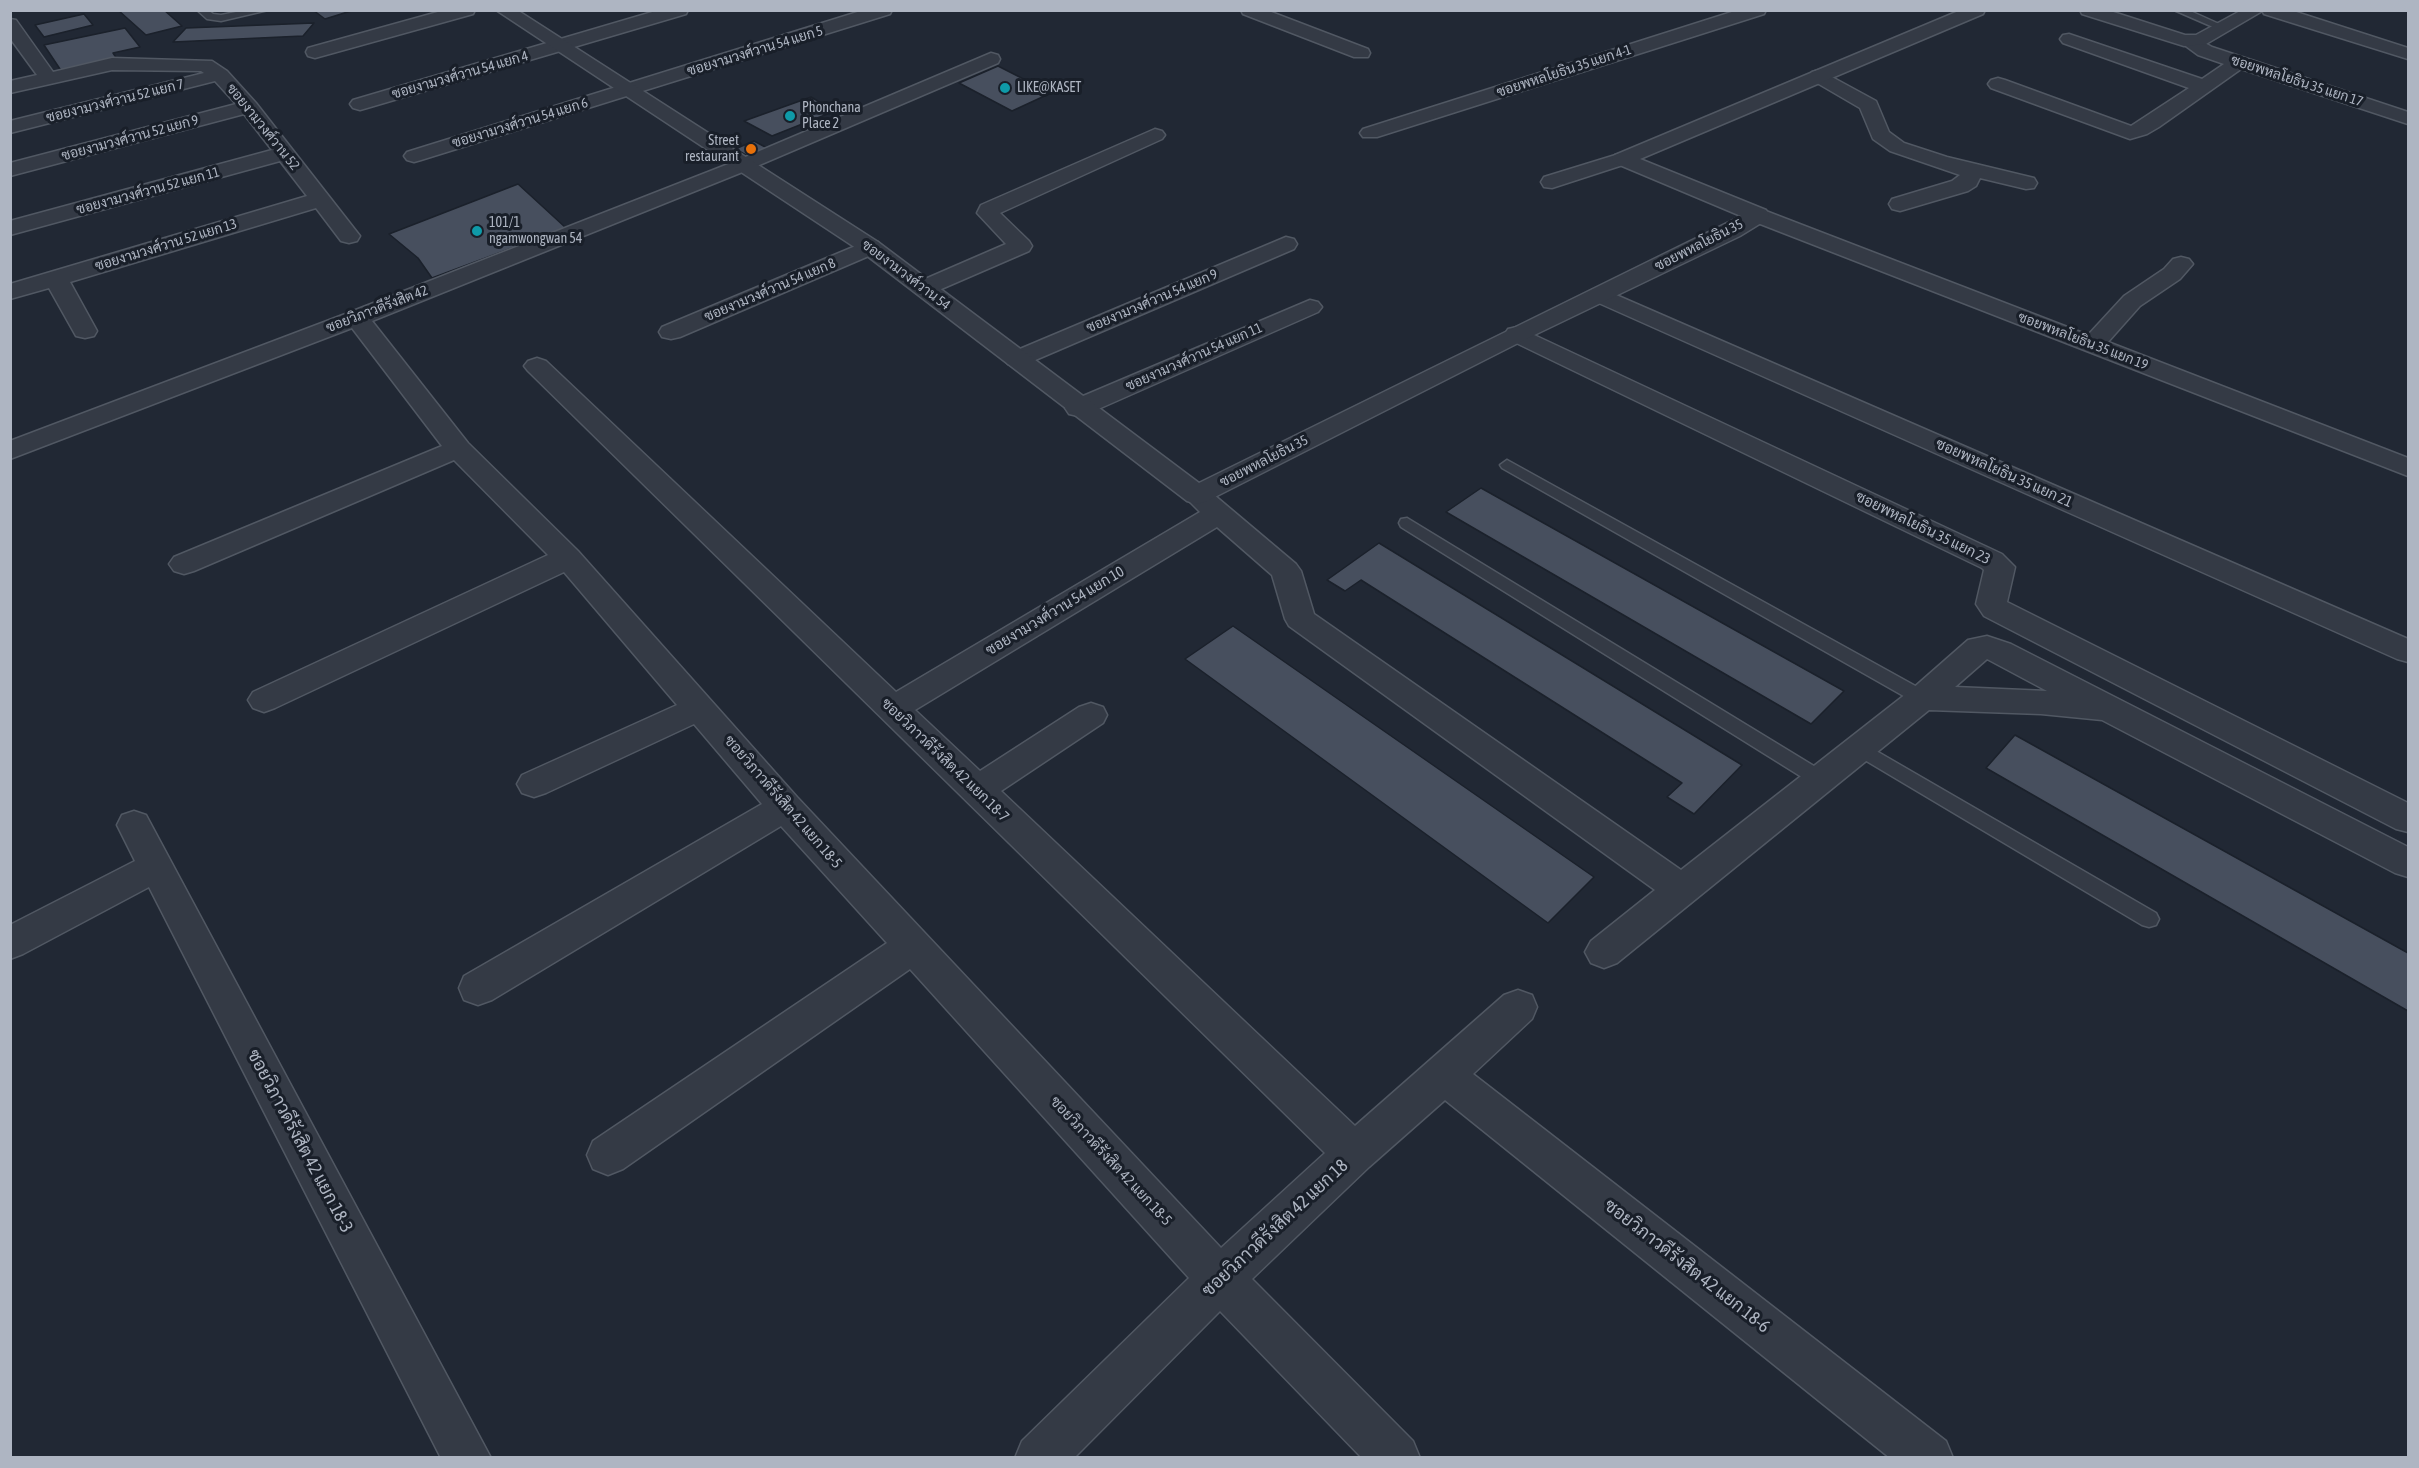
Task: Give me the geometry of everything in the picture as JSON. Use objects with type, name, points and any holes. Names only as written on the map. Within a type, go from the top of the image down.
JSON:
[{"type":"street","points":[[10,12],[16,10]]},
{"type":"street","points":[[315,52],[467,10]]},
{"type":"street","name":"ซอยงามวงศ์วาน 54","points":[[504,10],[870,247],[1078,408],[1208,504],[1286,571],[1300,619],[1681,889]]},
{"type":"street","name":"ซอยงามวงศ์วาน 54 แยก 4","points":[[360,104],[680,10]]},
{"type":"street","name":"ซอยงามวงศ์วาน 54 แยก 5","points":[[627,91],[884,10]]},
{"type":"street","points":[[1249,10],[1361,53]]},
{"type":"street","name":"ซอยพหลโยธิน 35 แยก 4-1","points":[[1370,133],[1758,10]]},
{"type":"street","points":[[1552,182],[1622,159],[1977,10]]},
{"type":"street","points":[[2088,10],[2163,37],[2188,41],[2200,40],[2256,10]]},
{"type":"street","points":[[2270,10],[2409,54]]},
{"type":"street","points":[[10,24],[17,44],[48,78]]},
{"type":"street","points":[[2069,39],[2205,87]]},
{"type":"street","name":"ซอยพหลโยธิน 35 แยก 17","points":[[2188,41],[2205,51],[2402,116]]},
{"type":"street","name":"ซอยวิภาวดีรังสิต 42","points":[[10,451],[357,318],[743,165],[990,59]]},
{"type":"street","points":[[1998,84],[2130,133],[2140,130],[2239,62]]},
{"type":"street","name":"ซอยงามวงศ์วาน 52","points":[[10,87],[112,64],[205,65],[220,75],[249,107],[349,236]]},
{"type":"street","name":"ซอยงามวงศ์วาน 52 แยก 7","points":[[10,127],[220,75]]},
{"type":"street","points":[[1819,76],[1869,105],[1880,135],[1888,142],[1919,156],[2026,183]]},
{"type":"street","name":"ซอยงามวงศ์วาน 54 แยก 6","points":[[414,156],[627,91]]},
{"type":"street","name":"ซอยงามวงศ์วาน 52 แยก 9","points":[[10,170],[249,107]]},
{"type":"street","points":[[2349,117],[2372,124],[2402,116]]},
{"type":"street","points":[[924,288],[1021,246],[988,213],[989,210],[1155,135]]},
{"type":"street","name":"ซอยงามวงศ์วาน 52 แยก 11","points":[[10,228],[285,153]]},
{"type":"street","name":"ซอยพหลโยธิน 35","points":[[1622,159],[1758,215]]},
{"type":"street","points":[[1900,204],[1960,186],[1968,181],[1971,175],[1967,169]]},
{"type":"street","name":"ซอยงามวงศ์วาน 52 แยก 13","points":[[10,292],[321,199]]},
{"type":"street","name":"ซอยพหลโยธิน 35","points":[[1208,504],[1517,334],[1732,231],[1758,215]]},
{"type":"street","name":"ซอยพหลโยธิน 35 แยก 19","points":[[1758,215],[2409,468]]},
{"type":"street","name":"ซอยงามวงศ์วาน 54 แยก 9","points":[[1017,359],[1286,244]]},
{"type":"street","name":"ซอยงามวงศ์วาน 54 แยก 8","points":[[671,332],[870,247]]},
{"type":"street","points":[[2092,345],[2132,302],[2172,274],[2181,264]]},
{"type":"street","points":[[56,278],[85,332]]},
{"type":"street","name":"ซอยพหลโยธิน 35 แยก 21","points":[[1600,295],[2409,651]]},
{"type":"street","name":"ซอยงามวงศ์วาน 54 แยก 11","points":[[1078,408],[1310,307]]},
{"type":"street","name":"ซอยวิภาวดีรังสิต 42 แยก 18-5","points":[[357,318],[458,449],[568,558],[785,807],[1220,1280],[1396,1458]]},
{"type":"street","name":"ซอยพหลโยธิน 35 แยก 23","points":[[1517,334],[1992,561],[2000,567],[1991,604],[1995,609],[2409,819]]},
{"type":"street","name":"ซอยวิภาวดีรังสิต 42 แยก 18-7","points":[[537,366],[1354,1153]]},
{"type":"street","points":[[184,564],[458,449]]},
{"type":"street","name":"ซอยงามวงศ์วาน 54 แยก 10","points":[[891,709],[1208,504]]},
{"type":"street","points":[[264,700],[568,558]]},
{"type":"street","points":[[1604,952],[1922,698],[1979,648],[1988,647],[2409,863]]},
{"type":"street","points":[[1922,698],[2041,702],[2108,709]]},
{"type":"street","points":[[534,784],[700,708]]},
{"type":"street","points":[[977,790],[1091,715]]},
{"type":"street","points":[[478,988],[785,807]]},
{"type":"street","name":"ซอยวิภาวดีรังสิต 42 แยก 18-3","points":[[134,825],[467,1458]]},
{"type":"street","points":[[10,943],[155,867]]},
{"type":"street","points":[[608,1155],[913,946]]},
{"type":"street","name":"ซอยวิภาวดีรังสิต 42 แยก 18","points":[[1039,1458],[1220,1280],[1354,1153],[1518,1007]]},
{"type":"street","name":"ซอยวิภาวดีรังสิต 42 แยก 18-6","points":[[1444,1075],[1929,1458]]},
{"type":"lane","points":[[201,10],[210,17],[221,18],[264,10]]},
{"type":"lane","points":[[2178,10],[2223,28]]},
{"type":"lane","points":[[1507,465],[1922,698]]},
{"type":"lane","points":[[1407,523],[1820,779]]},
{"type":"lane","points":[[1859,748],[2150,919]]},
{"type":"building","points":[[118,10],[164,10],[182,26],[146,35]]},
{"type":"building","points":[[313,10],[354,10],[325,19]]},
{"type":"building","points":[[84,14],[93,25],[44,37],[35,25]]},
{"type":"building","points":[[314,23],[303,36],[173,42],[186,28]]},
{"type":"building","points":[[125,28],[140,47],[113,53],[117,59],[62,72],[44,45]]},
{"type":"building","name":"LIKE@KASET","points":[[998,66],[1051,93],[1012,111],[959,83]]},
{"type":"building","name":"Phonchana Place 2","points":[[811,97],[835,111],[772,136],[744,121]]},
{"type":"building","name":"Street restaurant","points":[[754,141],[767,148],[748,156],[735,149]]},
{"type":"building","name":"101/1 ngamwongwan 54","points":[[518,184],[566,228],[432,278],[418,258],[389,234]]},
{"type":"building","points":[[1481,488],[1844,691],[1811,724],[1446,512]]},
{"type":"building","points":[[1379,543],[1742,765],[1694,814],[1667,797],[1682,783],[1361,580],[1345,591],[1327,580]]},
{"type":"building","points":[[1233,626],[1594,877],[1548,923],[1185,659]]},
{"type":"building","points":[[2015,735],[2408,953],[2408,1011],[1986,768]]},
{"type":"place","name":"LIKE@KASET","points":[[1005,88]]},
{"type":"place","name":"Phonchana Place 2","points":[[790,116]]},
{"type":"place","name":"Street restaurant","points":[[751,149]]},
{"type":"place","name":"101/1 ngamwongwan 54","points":[[477,231]]}]
